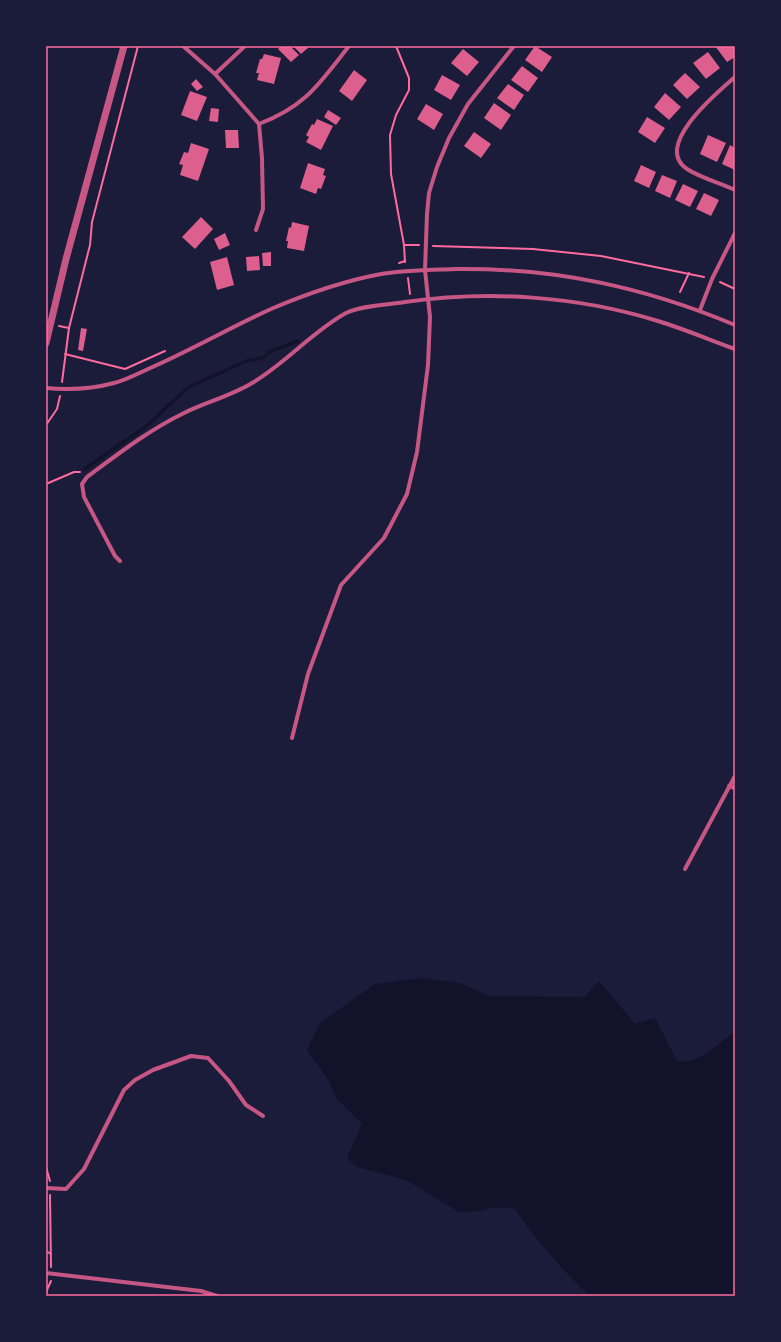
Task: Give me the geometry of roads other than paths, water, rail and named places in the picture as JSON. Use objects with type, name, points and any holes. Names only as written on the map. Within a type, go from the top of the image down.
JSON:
[{"type":"street","points":[[46,343],[66,259],[124,46]]},
{"type":"street","points":[[183,46],[215,74],[259,124],[262,158],[263,209],[256,230]]},
{"type":"street","points":[[215,74],[245,46]]},
{"type":"street","points":[[259,124],[286,113],[308,96],[349,46]]},
{"type":"street","points":[[292,738],[308,674],[341,585],[384,538],[407,494],[417,452],[428,365],[430,317],[425,270],[425,245],[429,193],[448,138],[468,104],[514,46]]},
{"type":"street","points":[[735,77],[695,115],[686,127],[677,150],[677,156],[687,169],[735,190]]},
{"type":"street","points":[[700,310],[712,279],[735,233]]},
{"type":"street","points":[[46,388],[89,388],[116,382],[166,361],[271,309],[324,289],[380,274],[425,270],[482,269],[543,272],[601,281],[658,296],[735,324]]},
{"type":"street","points":[[120,560],[115,556],[84,497],[82,484],[86,477],[162,424],[252,383],[282,364],[329,325],[346,313],[357,309],[428,299],[476,295],[515,296],[585,304],[658,321],[735,349]]},
{"type":"street","points":[[685,869],[735,776]]},
{"type":"street","points":[[729,786],[735,788]]},
{"type":"street","points":[[48,1188],[66,1189],[84,1169],[124,1090],[135,1080],[153,1070],[191,1056],[208,1058],[230,1080],[246,1105],[263,1116]]},
{"type":"street","points":[[48,1273],[201,1291],[217,1296]]},
{"type":"waterway","points":[[85,469],[148,425],[187,388],[246,361],[263,358],[271,351],[298,341]]}]
